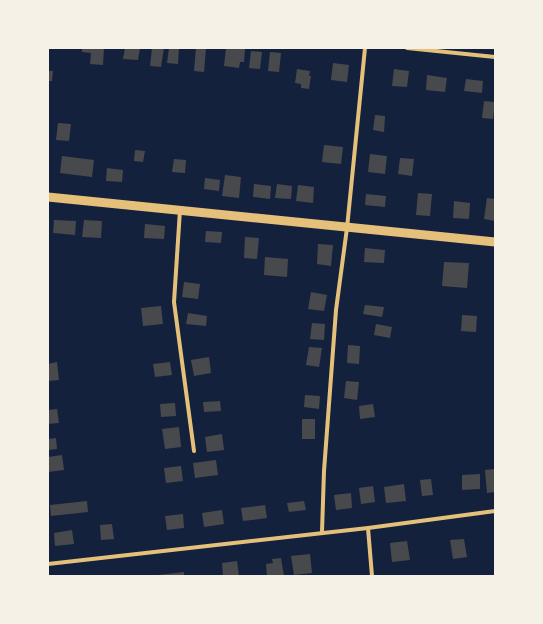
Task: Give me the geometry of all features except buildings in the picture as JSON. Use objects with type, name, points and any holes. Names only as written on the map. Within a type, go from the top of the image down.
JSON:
[{"type":"main road","points":[[48,197],[495,242]]},
{"type":"street","points":[[322,532],[324,471],[336,310],[347,228],[365,48]]},
{"type":"street","points":[[407,48],[495,57]]},
{"type":"street","points":[[180,210],[174,302],[194,451]]},
{"type":"street","points":[[48,564],[368,528],[495,511]]},
{"type":"street","points":[[368,528],[372,576]]}]
